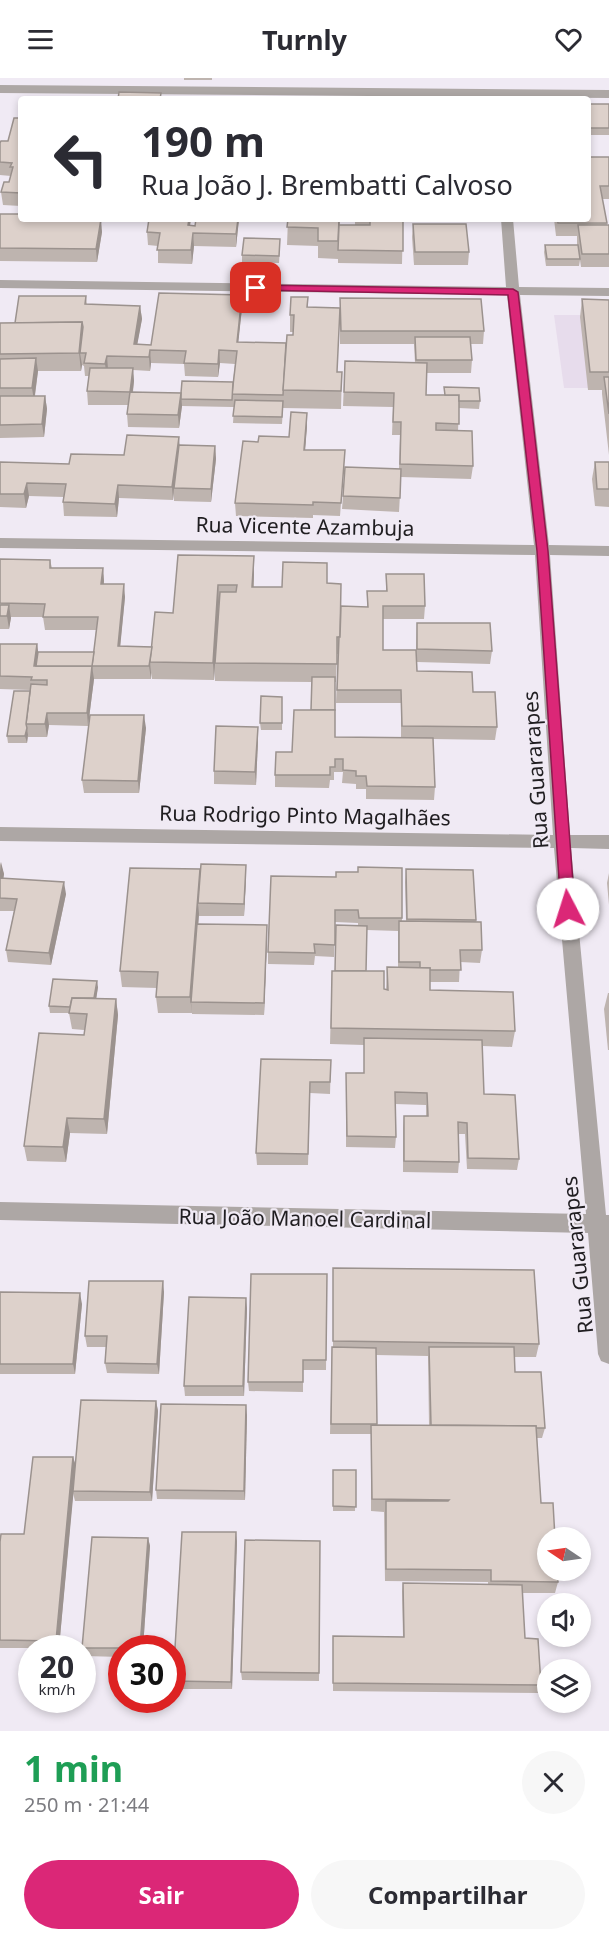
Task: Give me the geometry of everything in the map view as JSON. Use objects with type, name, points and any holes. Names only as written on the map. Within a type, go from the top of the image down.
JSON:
[{"type":"street","points":[[496,78],[497,96]]},
{"type":"street","points":[[0,89],[497,96],[609,94]]},
{"type":"street","name":"Rua Guararapes","points":[[507,222],[542,551],[562,841],[602,1224],[609,1354]]},
{"type":"street","points":[[0,284],[609,292]]},
{"type":"street","name":"Rua Vicente Azambuja","points":[[0,543],[609,552]]},
{"type":"street","name":"Rua Rodrigo Pinto Magalhães","points":[[0,834],[609,842]]},
{"type":"street","name":"Rua João Manoel Cardinal","points":[[0,1211],[602,1224]]},
{"type":"shaded area","points":[[554,315],[609,315],[609,388],[564,388]]},
{"type":"building","points":[[119,92],[161,93],[160,96],[118,96]]},
{"type":"building","points":[[591,104],[609,104],[609,128],[591,128]]},
{"type":"building","points":[[14,118],[18,118],[18,193],[1,192],[4,182],[9,182],[13,167],[10,167],[12,163],[0,162],[0,143],[8,141]]},
{"type":"building","points":[[591,157],[609,157],[609,186],[600,186],[607,223],[558,223],[591,222]]},
{"type":"building","points":[[0,214],[18,214],[18,222],[100,222],[96,249],[0,248]]},
{"type":"building","points":[[149,222],[188,222],[188,225],[195,226],[196,222],[238,222],[236,234],[193,233],[191,250],[157,250],[160,233],[147,232]]},
{"type":"building","points":[[288,222],[339,222],[338,241],[318,241],[318,228],[287,227]]},
{"type":"building","points":[[370,222],[403,222],[403,251],[338,250],[339,225],[370,225]]},
{"type":"building","points":[[413,224],[466,224],[469,252],[415,252]]},
{"type":"building","points":[[578,225],[609,225],[609,254],[582,254]]},
{"type":"building","points":[[244,238],[280,239],[279,256],[242,255]]},
{"type":"building","points":[[545,245],[578,245],[580,259],[547,259]]},
{"type":"building","points":[[159,293],[242,295],[237,342],[286,343],[283,395],[232,394],[237,351],[219,350],[218,364],[184,363],[186,351],[150,350],[149,357],[107,356],[105,364],[84,363],[86,353],[80,353],[82,322],[15,323],[19,296],[86,296],[85,304],[140,306],[134,344],[151,345]]},
{"type":"building","points":[[291,297],[308,297],[307,307],[340,308],[337,372],[342,372],[341,391],[283,390],[287,335],[293,335],[294,315],[290,315]]},
{"type":"building","points":[[340,298],[481,299],[484,331],[341,331]]},
{"type":"building","points":[[582,299],[609,300],[609,372],[590,372]]},
{"type":"building","points":[[82,322],[79,353],[0,354],[0,323]]},
{"type":"building","points":[[415,337],[470,337],[472,360],[416,360]]},
{"type":"building","points":[[36,358],[32,388],[0,388],[0,359]]},
{"type":"building","points":[[345,361],[427,363],[426,395],[459,395],[459,424],[436,423],[436,430],[472,431],[473,466],[400,464],[401,422],[393,422],[394,393],[344,392]]},
{"type":"building","points":[[90,368],[133,368],[130,392],[87,391]]},
{"type":"building","points":[[604,377],[609,377],[609,414]]},
{"type":"building","points":[[182,381],[233,382],[232,400],[181,399]]},
{"type":"building","points":[[444,387],[479,388],[480,401],[459,401],[459,395],[445,395]]},
{"type":"building","points":[[130,392],[181,393],[178,415],[127,414]]},
{"type":"building","points":[[0,396],[45,396],[42,424],[0,425]]},
{"type":"building","points":[[235,400],[283,401],[282,417],[233,416]]},
{"type":"building","points":[[291,412],[307,413],[304,450],[345,450],[341,503],[313,502],[313,505],[235,503],[243,441],[258,442],[259,436],[289,437]]},
{"type":"building","points":[[127,435],[179,437],[172,487],[118,485],[115,504],[63,502],[66,484],[27,483],[24,494],[0,494],[0,462],[69,464],[71,454],[124,455]]},
{"type":"building","points":[[179,445],[215,446],[211,489],[174,488]]},
{"type":"building","points":[[595,462],[609,462],[609,489],[597,489]]},
{"type":"building","points":[[345,467],[401,469],[400,498],[343,496]]},
{"type":"building","points":[[178,555],[254,556],[252,587],[282,587],[283,562],[327,563],[327,583],[341,584],[337,664],[215,663],[220,592],[236,592],[237,585],[218,585],[213,663],[150,662],[155,612],[173,613]]},
{"type":"building","points":[[0,559],[50,560],[50,568],[103,568],[101,584],[124,584],[118,646],[152,647],[149,666],[92,666],[98,617],[43,617],[45,604],[0,603]]},
{"type":"building","points":[[386,574],[424,574],[425,606],[383,606],[383,650],[416,650],[417,671],[472,672],[473,692],[495,692],[497,727],[402,726],[401,690],[337,690],[341,606],[368,607],[367,591],[387,591]]},
{"type":"building","points":[[0,605],[9,605],[7,616],[0,616]]},
{"type":"building","points":[[417,623],[490,623],[492,651],[417,649]]},
{"type":"building","points":[[0,644],[37,644],[34,666],[92,666],[87,713],[47,713],[45,724],[26,724],[31,684],[47,685],[47,680],[0,676]]},
{"type":"building","points":[[38,652],[94,652],[92,666],[36,666]]},
{"type":"building","points":[[312,677],[335,677],[335,710],[311,710]]},
{"type":"building","points":[[14,691],[30,691],[25,736],[7,736]]},
{"type":"building","points":[[261,696],[282,697],[282,723],[260,723]]},
{"type":"building","points":[[294,710],[335,710],[335,737],[433,738],[435,787],[367,786],[366,776],[356,776],[356,771],[343,770],[343,759],[335,759],[335,767],[330,767],[330,775],[275,775],[276,752],[292,752]]},
{"type":"building","points":[[90,715],[144,715],[138,781],[82,780]]},
{"type":"building","points":[[216,726],[258,727],[255,772],[214,771]]},
{"type":"building","points":[[201,864],[246,865],[244,904],[198,903]]},
{"type":"building","points":[[358,867],[402,868],[402,918],[359,918],[358,910],[335,910],[335,945],[314,944],[315,953],[268,952],[271,876],[336,877],[336,872],[358,872]]},
{"type":"building","points":[[130,868],[200,869],[190,997],[156,997],[158,972],[120,971]]},
{"type":"building","points":[[406,869],[473,870],[476,920],[407,919]]},
{"type":"building","points":[[0,878],[64,882],[49,953],[6,950],[17,899],[0,898]]},
{"type":"building","points":[[399,921],[481,922],[482,950],[460,950],[461,970],[430,970],[430,968],[420,968],[420,962],[399,962]]},
{"type":"building","points":[[197,924],[267,925],[264,1003],[191,1002]]},
{"type":"building","points":[[336,925],[367,926],[366,971],[335,971]]},
{"type":"building","points":[[387,967],[430,968],[430,990],[513,992],[515,1031],[331,1028],[332,971],[384,971],[384,989],[388,990]]},
{"type":"building","points":[[53,979],[97,981],[94,998],[72,998],[70,1007],[49,1006]]},
{"type":"building","points":[[72,998],[116,999],[104,1119],[67,1118],[63,1147],[24,1146],[39,1033],[84,1035],[87,1014],[69,1013]]},
{"type":"building","points":[[364,1038],[482,1040],[484,1094],[515,1095],[519,1159],[468,1158],[467,1123],[458,1122],[459,1162],[404,1161],[404,1116],[428,1116],[427,1093],[395,1092],[396,1137],[347,1136],[346,1073],[364,1073]]},
{"type":"building","points":[[261,1059],[331,1060],[330,1082],[310,1082],[308,1154],[256,1153]]},
{"type":"building","points":[[333,1268],[534,1270],[539,1344],[333,1341]]},
{"type":"building","points":[[251,1274],[327,1274],[326,1360],[303,1360],[303,1382],[248,1382]]},
{"type":"building","points":[[89,1281],[163,1281],[157,1364],[105,1363],[107,1336],[85,1336]]},
{"type":"building","points":[[0,1292],[80,1293],[73,1364],[0,1364]]},
{"type":"building","points":[[189,1297],[246,1298],[243,1386],[184,1386]]},
{"type":"building","points":[[332,1347],[376,1348],[377,1424],[331,1424]]},
{"type":"building","points":[[429,1347],[514,1347],[515,1372],[541,1372],[545,1428],[431,1425]]},
{"type":"building","points":[[81,1400],[156,1401],[150,1492],[73,1491]]},
{"type":"building","points":[[161,1404],[246,1405],[244,1491],[156,1490]]},
{"type":"building","points":[[371,1425],[536,1426],[541,1503],[553,1503],[554,1527],[537,1527],[537,1581],[558,1582],[491,1581],[491,1570],[386,1569],[386,1501],[449,1500],[372,1499]]},
{"type":"building","points":[[33,1457],[73,1457],[57,1635],[18,1635],[18,1640],[0,1640],[1,1534],[24,1534]]},
{"type":"building","points":[[333,1470],[356,1470],[356,1507],[333,1506]]},
{"type":"building","points":[[182,1532],[236,1532],[231,1682],[186,1681],[186,1635],[176,1635]]},
{"type":"building","points":[[92,1537],[148,1538],[141,1635],[108,1635],[108,1648],[96,1648],[96,1635],[83,1635]]},
{"type":"building","points":[[245,1540],[320,1541],[319,1673],[241,1672]]},
{"type":"building","points":[[403,1583],[522,1585],[525,1638],[537,1639],[539,1647],[537,1685],[333,1683],[333,1636],[404,1637]]},
{"type":"route","points":[[256,288],[513,292],[542,551],[568,909]]}]
